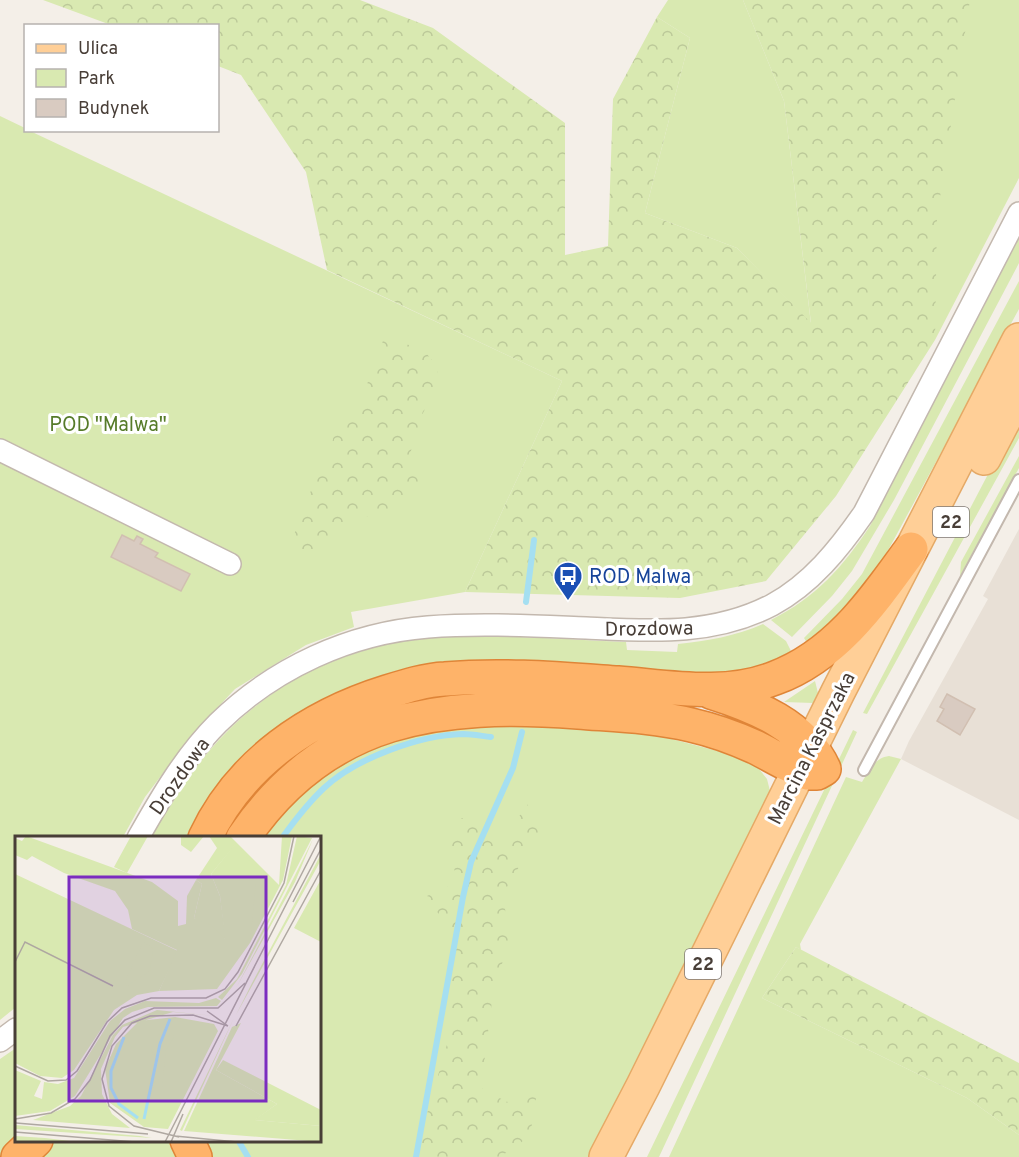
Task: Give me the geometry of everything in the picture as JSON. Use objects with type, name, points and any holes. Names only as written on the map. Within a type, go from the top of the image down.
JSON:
[{"type":"highway","points":[[205,836],[212,821],[251,769],[289,738],[332,712],[411,685],[443,679],[522,677],[707,691],[736,688],[772,680],[800,668],[823,652],[873,602],[911,549]]},
{"type":"highway","points":[[707,691],[738,700],[768,714],[790,728],[811,762]]},
{"type":"highway","points":[[244,836],[285,786],[325,754],[369,732],[419,717],[471,709],[537,709],[641,716],[691,725],[811,762]]},
{"type":"highway","points":[[18,1157],[34,1142]]},
{"type":"highway","points":[[188,1142],[195,1157]]},
{"type":"main road","name":"Marcina Kasprzaka","points":[[624,1157],[657,1092],[697,1024],[776,861],[811,762],[911,549],[1019,340]]},
{"type":"main road","name":"Marcina Kasprzaka","points":[[606,1157],[811,762],[1019,391]]},
{"type":"street","name":"Drozdowa","points":[[139,836],[176,774],[218,723],[246,698],[278,676],[312,657],[346,644],[385,633],[427,627],[477,625],[684,630],[732,621],[756,613],[790,594],[837,551],[864,513],[1019,213]]},
{"type":"street","points":[[0,450],[230,564]]},
{"type":"street","points":[[0,1041],[15,1030]]},
{"type":"lane","points":[[864,770],[1019,480]]},
{"type":"shaded area","points":[[1019,529],[1019,820],[901,759],[988,599],[983,596]]},
{"type":"green space","points":[[43,0],[360,0],[433,28],[565,123],[565,255],[608,246],[613,99],[657,17],[690,38],[645,213],[737,248],[811,323],[784,101],[743,0],[970,0],[937,217],[935,340],[836,496],[766,581],[680,598],[465,592],[562,381],[327,270],[306,172],[241,75],[219,66],[219,24],[108,24]]},
{"type":"green space","points":[[668,0],[743,0],[784,101],[811,324],[737,248],[645,213],[690,38],[657,17]]},
{"type":"green space","points":[[889,0],[1019,0],[1019,178],[935,340]]},
{"type":"green space","name":"POD \"Malwa\"","points":[[0,116],[24,128],[24,132],[32,132],[562,381],[465,592],[351,612],[354,627],[306,645],[235,689],[192,735],[145,797],[124,836],[15,836],[15,1008],[0,1020]]},
{"type":"green space","points":[[1019,238],[1019,263],[894,500],[852,571],[832,596],[792,637],[771,620],[802,602],[827,580],[870,526]]},
{"type":"green space","points":[[1019,281],[1019,309],[873,578],[809,646],[804,638],[842,599],[862,574]]},
{"type":"green space","points":[[384,338],[423,349],[438,368],[434,391],[422,415],[410,454],[421,485],[399,515],[357,517],[302,563],[290,545],[312,488],[330,454],[336,424],[362,398]]},
{"type":"green space","points":[[1019,415],[1019,438],[867,714],[863,713]]},
{"type":"green space","points":[[1019,456],[1019,468],[960,576],[961,562]]},
{"type":"green space","points":[[763,624],[786,641],[794,657],[742,676],[372,682],[194,836],[151,836],[190,775],[236,723],[292,681],[324,665],[377,646],[418,637],[469,635],[626,642],[627,650],[677,652],[678,644],[742,632]]},
{"type":"green space","points":[[815,681],[818,693],[813,703],[784,702]]},
{"type":"green space","points":[[549,722],[664,737],[752,760],[767,779],[771,795],[597,1157],[211,1157],[205,1142],[321,1142],[321,836],[258,836],[268,819],[366,743],[447,723]]},
{"type":"green space","points":[[853,730],[857,732],[659,1157],[647,1157]]},
{"type":"green space","points":[[889,756],[901,759],[800,944],[801,950],[796,947],[762,998],[967,1098],[1019,1135],[1019,1157],[669,1157],[846,777],[862,782],[879,759]]},
{"type":"green space","points":[[527,804],[542,828],[503,894],[509,938],[492,1001],[481,1088],[507,1102],[538,1086],[530,1136],[500,1157],[484,1157],[484,1147],[473,1138],[465,1157],[417,1157],[418,1145],[450,1034],[450,932],[427,896],[456,883],[449,823],[474,814],[501,845]]},
{"type":"green space","points":[[796,947],[1019,1063],[1019,1135],[967,1098],[762,998]]},
{"type":"green space","points":[[15,1049],[15,1142],[18,1142],[0,1157],[0,1059]]},
{"type":"green space","points":[[53,1142],[177,1142],[184,1157],[37,1157]]},
{"type":"building","points":[[122,535],[134,541],[137,536],[143,539],[140,544],[158,553],[155,557],[190,574],[181,591],[111,557]]},
{"type":"building","points":[[947,694],[975,709],[960,735],[937,721],[944,709],[940,707]]},
{"type":"waterway","points":[[526,602],[534,540]]},
{"type":"waterway","points":[[416,1157],[471,862],[513,768],[522,732]]},
{"type":"waterway","points":[[284,836],[324,788],[337,777],[371,758],[389,750],[446,735],[466,734],[491,737]]},
{"type":"waterway","points":[[239,1142],[248,1157]]},
{"type":"place","name":"ROD Malwa","points":[[568,602]]}]
